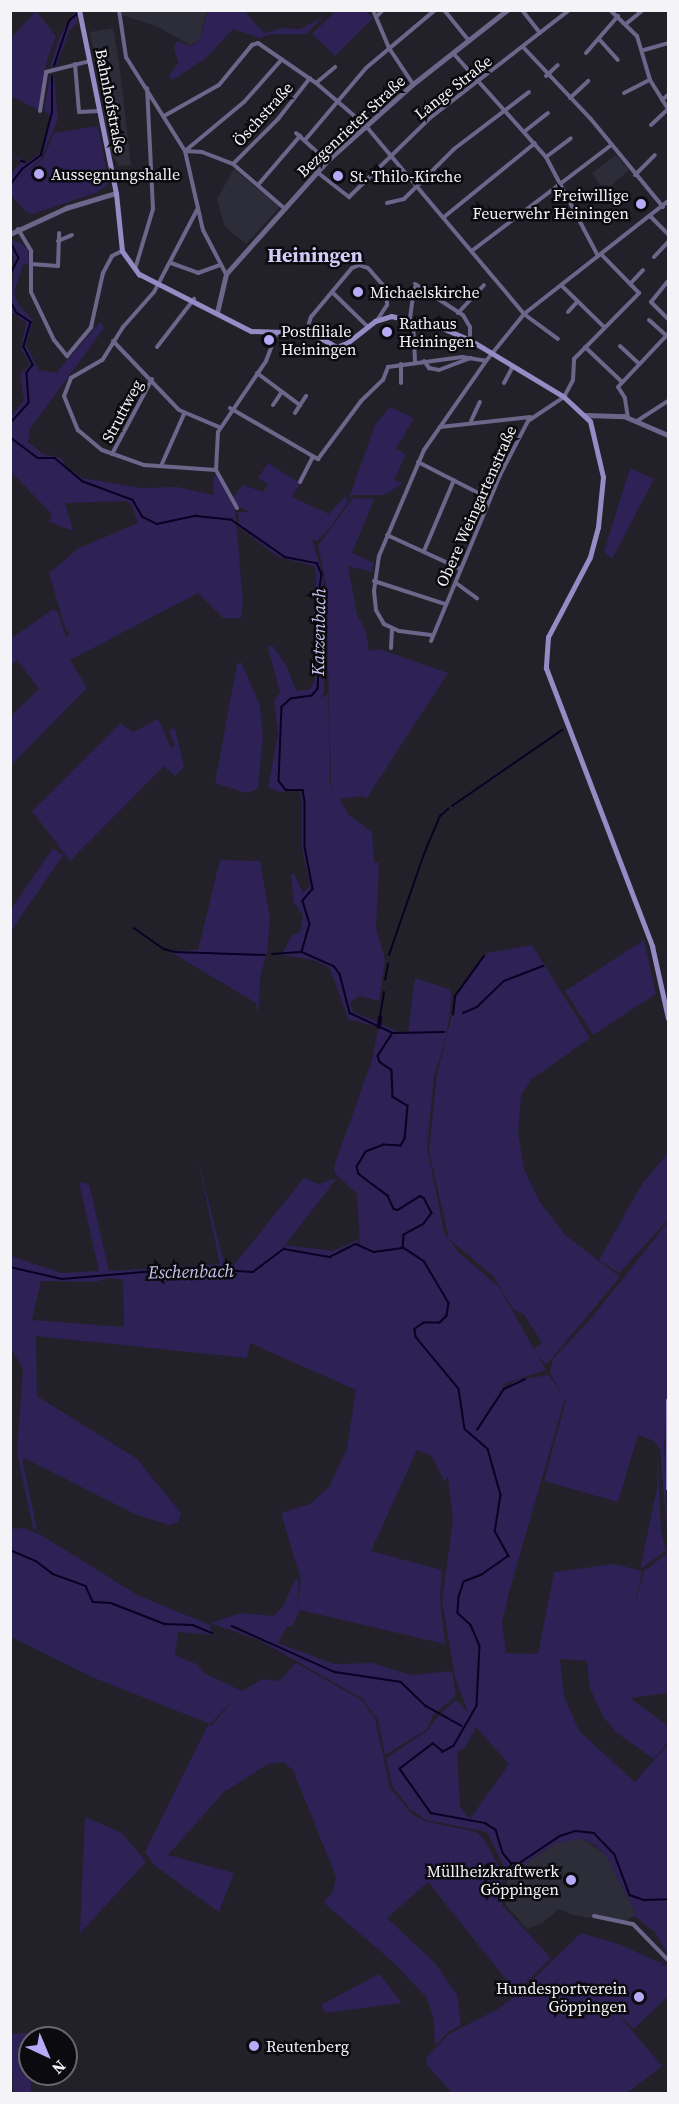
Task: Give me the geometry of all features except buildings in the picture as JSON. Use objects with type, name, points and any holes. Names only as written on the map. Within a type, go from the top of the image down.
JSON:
[{"type":"main road","name":"Bahnhofstraße","points":[[79,12],[116,193],[122,251],[134,270]]},
{"type":"main road","points":[[134,270],[194,299],[243,328],[276,334],[306,332],[336,347],[347,344],[367,326],[378,320],[391,316],[411,319],[470,340],[564,397],[586,415],[594,430],[602,472],[595,544],[554,621],[545,649],[546,668],[652,946],[669,1018]]},
{"type":"main road","points":[[669,1400],[669,1488]]},
{"type":"street","points":[[119,10],[126,57],[154,98],[185,151],[203,230],[226,274],[217,313]]},
{"type":"street","points":[[373,10],[389,48],[413,84]]},
{"type":"street","points":[[376,17],[383,10]]},
{"type":"street","points":[[305,140],[337,99],[389,48],[435,10]]},
{"type":"street","points":[[444,10],[469,41]]},
{"type":"street","name":"Bezgenrieter Straße","points":[[226,274],[327,161],[364,125],[507,10]]},
{"type":"street","points":[[522,10],[540,33]]},
{"type":"street","name":"Lange Straße","points":[[317,172],[349,197],[390,154],[569,10]]},
{"type":"street","points":[[610,10],[627,23],[644,50],[643,61],[650,80],[669,109],[651,125]]},
{"type":"street","points":[[627,23],[643,10]]},
{"type":"street","points":[[586,53],[618,16]]},
{"type":"street","points":[[599,39],[618,60]]},
{"type":"street","points":[[164,116],[219,85],[255,43],[310,78],[337,99],[364,125],[473,250],[524,314],[558,339]]},
{"type":"street","points":[[644,50],[669,43]]},
{"type":"street","points":[[523,46],[546,76],[590,118],[610,146],[663,207]]},
{"type":"street","points":[[453,53],[477,83],[535,142],[561,183],[600,255],[639,293],[574,359],[573,380],[564,397]]},
{"type":"street","points":[[185,151],[244,102],[282,59]]},
{"type":"street","points":[[40,111],[46,72],[90,61]]},
{"type":"street","points":[[75,64],[79,112],[100,110]]},
{"type":"street","points":[[546,76],[558,65]]},
{"type":"street","points":[[316,83],[335,67]]},
{"type":"street","name":"Öschstraße","points":[[233,164],[278,119],[310,78]]},
{"type":"street","points":[[624,93],[650,80]]},
{"type":"street","points":[[570,98],[588,81]]},
{"type":"street","points":[[134,270],[153,209],[145,101],[147,87]]},
{"type":"street","points":[[387,203],[404,199],[416,184],[454,149],[529,92]]},
{"type":"street","points":[[662,100],[669,95]]},
{"type":"street","points":[[145,101],[154,98]]},
{"type":"street","points":[[525,131],[548,113]]},
{"type":"street","points":[[258,185],[298,135],[327,161]]},
{"type":"street","points":[[546,157],[571,138]]},
{"type":"street","points":[[444,216],[535,142]]},
{"type":"street","points":[[473,250],[610,146]]},
{"type":"street","points":[[185,151],[202,152],[233,164],[284,208]]},
{"type":"street","points":[[634,175],[655,155]]},
{"type":"street","points":[[10,234],[79,203],[116,193]]},
{"type":"street","points":[[431,635],[392,629],[379,617],[374,581],[387,535],[418,462],[486,361],[524,314],[669,201]]},
{"type":"street","points":[[198,208],[160,283],[113,341],[97,365],[70,378],[64,396],[78,430],[112,454],[161,466],[216,470]]},
{"type":"street","points":[[651,217],[669,234]]},
{"type":"street","points":[[18,229],[31,250],[31,292],[54,340],[68,356],[88,333],[103,273],[112,256],[122,251]]},
{"type":"street","points":[[31,264],[58,266],[59,233]]},
{"type":"street","points":[[58,241],[72,235]]},
{"type":"street","points":[[654,257],[669,242]]},
{"type":"street","points":[[171,262],[198,273],[220,265]]},
{"type":"street","points":[[306,332],[311,317],[352,268],[365,266],[386,289],[387,305],[378,320]]},
{"type":"street","points":[[630,284],[643,270]]},
{"type":"street","points":[[669,281],[651,302],[669,319]]},
{"type":"street","points":[[415,361],[411,319],[416,284],[458,313],[470,327],[470,340]]},
{"type":"street","points":[[458,313],[484,285]]},
{"type":"street","points":[[561,285],[604,327]]},
{"type":"street","points":[[332,292],[367,326]]},
{"type":"street","points":[[157,347],[194,299]]},
{"type":"street","points":[[568,312],[578,302]]},
{"type":"street","points":[[628,418],[625,398],[618,389],[630,373],[668,335],[649,320]]},
{"type":"street","points":[[237,508],[216,470],[219,427],[230,408],[270,354],[276,334]]},
{"type":"street","points":[[113,341],[184,414],[219,427]]},
{"type":"street","points":[[620,346],[639,364]]},
{"type":"street","points":[[585,347],[622,382]]},
{"type":"street","points":[[230,408],[313,457],[322,458],[362,401],[383,380],[388,368],[415,361],[471,358],[486,361]]},
{"type":"street","points":[[424,361],[429,368],[439,370],[471,358]]},
{"type":"street","points":[[401,364],[401,383]]},
{"type":"street","points":[[504,383],[513,366]]},
{"type":"street","points":[[257,373],[300,405]]},
{"type":"street","name":"Struttweg","points":[[112,454],[152,379]]},
{"type":"street","points":[[273,405],[281,393]]},
{"type":"street","points":[[295,413],[306,396]]},
{"type":"street","name":"Obere Weingartenstraße","points":[[430,641],[490,499],[531,417],[564,397]]},
{"type":"street","points":[[637,421],[669,401]]},
{"type":"street","points":[[471,421],[480,402]]},
{"type":"street","points":[[586,415],[603,413],[628,418],[669,435]]},
{"type":"street","points":[[161,466],[184,414]]},
{"type":"street","points":[[440,427],[471,421],[531,417]]},
{"type":"street","points":[[300,482],[313,457]]},
{"type":"street","points":[[418,462],[490,499]]},
{"type":"street","points":[[424,551],[454,480]]},
{"type":"street","points":[[387,535],[461,569]]},
{"type":"street","points":[[374,581],[444,604]]},
{"type":"street","points":[[456,583],[477,598]]},
{"type":"street","points":[[391,648],[392,629]]},
{"type":"street","points":[[594,1916],[633,1924],[669,1960]]},
{"type":"shaded area","points":[[122,10],[207,11],[199,40],[190,45],[156,26],[122,15]]},
{"type":"shaded area","points":[[208,10],[249,11],[246,13],[264,33],[282,28],[300,29],[323,17],[306,34],[271,34],[260,38],[233,29],[207,57],[173,80],[169,76],[178,63],[174,48],[177,41],[190,46],[199,41]]},
{"type":"shaded area","points":[[36,11],[56,36],[47,60],[38,110],[11,96],[11,38]]},
{"type":"shaded area","points":[[75,11],[78,22],[69,31],[56,67],[50,67],[60,36]]},
{"type":"shaded area","points":[[336,11],[365,11],[373,18],[335,56],[312,34]]},
{"type":"shaded area","points":[[113,28],[131,165],[119,166],[111,153],[90,32]]},
{"type":"shaded area","points":[[50,76],[54,77],[58,119],[41,159],[19,177],[43,159],[54,133],[98,126],[109,183],[98,192],[33,214],[26,212],[11,195],[11,174],[21,162],[11,155],[25,164],[41,153],[50,117],[44,109]]},
{"type":"shaded area","points":[[616,155],[629,170],[611,186],[600,185],[592,173]]},
{"type":"shaded area","points":[[234,169],[280,207],[246,244],[225,227],[217,199]]},
{"type":"shaded area","points":[[10,240],[19,242],[28,250],[29,265],[23,264],[14,292],[18,304],[33,320],[26,345],[39,370],[56,373],[100,322],[104,328],[30,429],[28,442],[43,454],[61,458],[67,468],[82,478],[141,488],[177,487],[213,495],[214,476],[218,475],[235,508],[243,603],[241,618],[223,618],[198,593],[70,660],[87,688],[11,765],[11,716],[39,689],[17,660],[11,665],[11,639],[53,609],[58,612],[66,638],[70,632],[66,631],[49,573],[79,548],[138,523],[132,505],[126,501],[65,503],[73,531],[49,522],[52,514],[11,472],[11,416],[24,400],[20,375],[30,364],[21,349],[26,323],[11,312],[14,261]]},
{"type":"shaded area","points":[[390,407],[414,418],[396,449],[406,454],[394,480],[403,483],[384,495],[353,495],[348,501],[375,425]]},
{"type":"shaded area","points":[[268,463],[300,483],[292,497],[329,514],[346,495],[347,503],[332,525],[317,541],[312,539],[323,576],[324,694],[319,699],[328,694],[330,784],[349,815],[372,832],[374,863],[379,863],[376,928],[385,959],[379,1001],[359,996],[350,1003],[353,1012],[377,1022],[377,1027],[348,1019],[330,968],[314,960],[282,955],[291,936],[300,932],[303,916],[294,902],[291,874],[294,874],[303,893],[310,885],[302,848],[302,800],[299,790],[278,792],[268,787],[278,734],[274,701],[280,692],[268,648],[272,645],[286,665],[296,691],[310,689],[315,680],[316,574],[314,566],[278,557],[239,527],[238,512],[249,512],[238,506],[233,497],[243,485],[263,492],[268,484],[258,478]]},
{"type":"shaded area","points":[[630,468],[654,479],[612,559],[604,552]]},
{"type":"shaded area","points":[[353,498],[374,499],[352,553],[374,563],[372,572],[348,566],[357,614],[366,632],[369,651],[379,649],[448,673],[366,799],[363,796],[338,799],[331,784],[326,583],[318,546]]},
{"type":"shaded area","points":[[241,662],[260,706],[263,737],[258,789],[246,793],[215,783],[237,664]]},
{"type":"shaded area","points":[[158,719],[171,748],[175,746],[169,730],[175,728],[184,767],[175,776],[164,766],[70,861],[32,811],[121,723],[133,732]]},
{"type":"shaded area","points":[[53,848],[63,855],[11,931],[11,909]]},
{"type":"shaded area","points":[[220,860],[260,861],[270,918],[267,953],[260,977],[258,1016],[256,1003],[174,954],[174,951],[198,950]]},
{"type":"shaded area","points":[[644,940],[656,994],[593,1035],[565,991]]},
{"type":"shaded area","points":[[532,945],[590,1038],[532,1079],[521,1095],[518,1134],[524,1169],[539,1201],[566,1236],[620,1277],[546,1365],[533,1350],[542,1343],[524,1314],[514,1310],[493,1276],[449,1239],[429,1151],[437,1074],[457,995],[487,953]]},
{"type":"shaded area","points":[[415,978],[448,989],[452,994],[447,1033],[434,1077],[427,1147],[444,1232],[457,1251],[499,1287],[546,1370],[506,1383],[501,1390],[516,1380],[549,1375],[565,1399],[509,1592],[502,1623],[506,1653],[538,1654],[554,1572],[614,1564],[642,1571],[635,1605],[644,1571],[668,1553],[668,1693],[630,1698],[668,1726],[668,1742],[654,1759],[617,1733],[603,1717],[590,1688],[587,1661],[560,1659],[564,1696],[579,1731],[635,1782],[668,1744],[668,1955],[655,1932],[633,1915],[636,1913],[606,1856],[595,1845],[583,1839],[556,1843],[508,1875],[487,1832],[426,1820],[410,1809],[392,1786],[386,1758],[428,1730],[436,1718],[456,1700],[468,1712],[455,1677],[442,1601],[453,1520],[448,1477],[469,1438],[445,1482],[431,1456],[417,1450],[371,1551],[442,1570],[440,1599],[445,1644],[300,1610],[292,1627],[287,1626],[278,1643],[334,1664],[372,1663],[411,1675],[452,1671],[456,1696],[433,1715],[427,1729],[385,1755],[378,1720],[363,1699],[259,1640],[210,1623],[241,1613],[273,1616],[282,1608],[296,1578],[299,1583],[297,1609],[301,1580],[281,1513],[310,1504],[329,1487],[347,1448],[356,1390],[250,1343],[247,1358],[36,1336],[37,1396],[136,1458],[181,1513],[178,1522],[170,1525],[137,1515],[22,1457],[37,1530],[33,1528],[17,1453],[23,1369],[11,1348],[11,1256],[62,1273],[99,1271],[79,1182],[89,1184],[109,1271],[220,1264],[197,1156],[224,1263],[234,1265],[304,1178],[319,1184],[337,1178],[285,1245],[333,1251],[357,1240],[360,1248],[357,1194],[334,1172],[335,1164],[372,1060],[379,1023],[398,1032],[408,1032]],"holes":[[[110,1278],[123,1280],[124,1327],[32,1320],[41,1281],[94,1282]],[[476,1727],[509,1764],[470,1819],[460,1807],[457,1753],[466,1746]]]},
{"type":"shaded area","points":[[668,1153],[668,1220],[619,1273],[599,1260],[642,1184]]},
{"type":"shaded area","points":[[668,1222],[668,1381],[664,1445],[668,1542],[660,1449],[654,1441],[638,1435],[618,1502],[544,1481],[566,1401],[550,1373],[553,1359],[593,1316]]},
{"type":"shaded area","points":[[657,1448],[661,1530],[666,1551],[640,1569],[657,1489]]},
{"type":"shaded area","points":[[23,1528],[41,1535],[139,1596],[210,1625],[212,1635],[178,1632],[175,1655],[196,1664],[206,1674],[242,1691],[263,1679],[279,1681],[296,1663],[363,1701],[375,1719],[390,1788],[413,1815],[425,1821],[476,1832],[484,1839],[503,1875],[502,1905],[551,1958],[516,1992],[428,1882],[387,1918],[435,1963],[457,1995],[461,2025],[448,2032],[435,2046],[434,2019],[427,1998],[393,1962],[323,1902],[333,1892],[336,1877],[293,1770],[283,1762],[268,1764],[224,1792],[168,1855],[234,1873],[219,1912],[154,1865],[145,1852],[208,1725],[211,1726],[239,1694],[210,1724],[92,1677],[11,1637],[11,1529]]},
{"type":"shaded area","points":[[85,1817],[122,1833],[146,1862],[80,1933]]},
{"type":"shaded area","points":[[583,1839],[606,1855],[636,1914],[623,1923],[573,1915],[559,1909],[542,1923],[527,1929],[505,1904],[508,1875],[556,1843]]},
{"type":"shaded area","points":[[581,1933],[619,1944],[660,1963],[665,1959],[661,1966],[668,1965],[668,1996],[634,2029],[618,2014],[662,2066],[627,2093],[452,2093],[427,2065],[426,2058],[449,2034],[498,2009],[519,1993]]},
{"type":"shaded area","points":[[379,1974],[402,2003],[325,2013],[321,2005]]},
{"type":"shaded area","points":[[18,2033],[18,2086],[31,2086],[31,2093],[13,2094],[11,2034]]},
{"type":"waterway","points":[[54,66],[69,21],[78,13]]},
{"type":"waterway","points":[[10,185],[22,169],[41,155],[52,112],[52,77]]},
{"type":"waterway","points":[[21,161],[25,162]]},
{"type":"waterway","name":"Katzenbach","points":[[10,241],[19,258],[10,276]]},
{"type":"waterway","name":"Katzenbach","points":[[10,300],[17,313],[31,322],[24,347],[33,365],[27,373],[29,403],[10,424]]},
{"type":"waterway","name":"Katzenbach","points":[[10,437],[38,458],[55,458],[82,481],[133,500],[143,517],[157,524],[196,516],[232,520],[285,557],[317,563],[322,574],[317,610],[321,635],[318,689],[312,696],[291,699],[282,707],[279,781],[286,790],[303,790],[305,801],[305,847],[313,889],[303,901],[310,924],[302,952],[334,966],[340,974],[350,1013],[393,1033],[378,1056],[380,1062],[392,1070],[393,1097],[408,1106],[405,1139],[401,1146],[384,1145],[366,1152],[357,1167],[359,1174],[388,1196],[394,1209],[398,1210],[420,1196],[424,1198],[432,1213],[424,1224],[404,1235],[403,1248]]},
{"type":"waterway","points":[[452,806],[562,730]]},
{"type":"waterway","points":[[389,955],[424,854],[440,816],[448,809]]},
{"type":"waterway","points":[[134,928],[164,949],[175,952],[265,955]]},
{"type":"waterway","points":[[272,954],[301,952]]},
{"type":"waterway","points":[[453,1015],[455,996],[484,956]]},
{"type":"waterway","points":[[385,980],[388,964]]},
{"type":"waterway","points":[[463,1013],[477,1007],[504,981],[543,966]]},
{"type":"waterway","points":[[380,1017],[384,992]]},
{"type":"waterway","points":[[379,1027],[380,1017]]},
{"type":"waterway","points":[[394,1033],[444,1032]]},
{"type":"waterway","name":"Eschenbach","points":[[10,1267],[62,1279],[191,1268],[253,1272],[284,1249],[330,1257],[356,1244],[374,1252],[404,1248],[424,1261],[449,1303],[447,1316],[440,1323],[424,1323],[415,1329],[416,1337],[459,1389],[465,1429],[488,1449],[501,1495],[495,1531],[509,1556],[482,1575],[464,1582],[459,1597],[458,1613],[471,1625],[480,1646],[477,1706],[454,1746],[443,1752],[433,1744],[400,1769],[431,1813],[485,1823],[496,1830],[503,1853],[511,1863],[518,1864],[560,1836],[575,1831],[594,1833],[615,1855],[630,1895],[644,1900],[668,1899]]},
{"type":"waterway","points":[[477,1430],[504,1389],[525,1379]]},
{"type":"waterway","points":[[10,1550],[36,1561],[53,1574],[86,1586],[93,1602],[111,1603],[165,1624],[193,1625],[212,1633]]},
{"type":"waterway","points":[[232,1626],[335,1672],[401,1682],[426,1706],[462,1726]]},
{"type":"place","name":"Aussegnungshalle","points":[[39,174]]},
{"type":"place","name":"St. Thilo-Kirche","points":[[338,176]]},
{"type":"place","name":"Freiwillige Feuerwehr Heiningen","points":[[641,204]]},
{"type":"place","name":"Michaelskirche","points":[[358,292]]},
{"type":"place","name":"Rathaus Heiningen","points":[[387,332]]},
{"type":"place","name":"Postfiliale Heiningen","points":[[269,340]]},
{"type":"place","name":"Müllheizkraftwerk Göppingen","points":[[571,1880]]},
{"type":"place","name":"Hundesportverein Göppingen","points":[[639,1997]]},
{"type":"place","name":"Reutenberg","points":[[254,2046]]},
{"type":"district","name":"Heiningen","points":[[315,255]]}]
